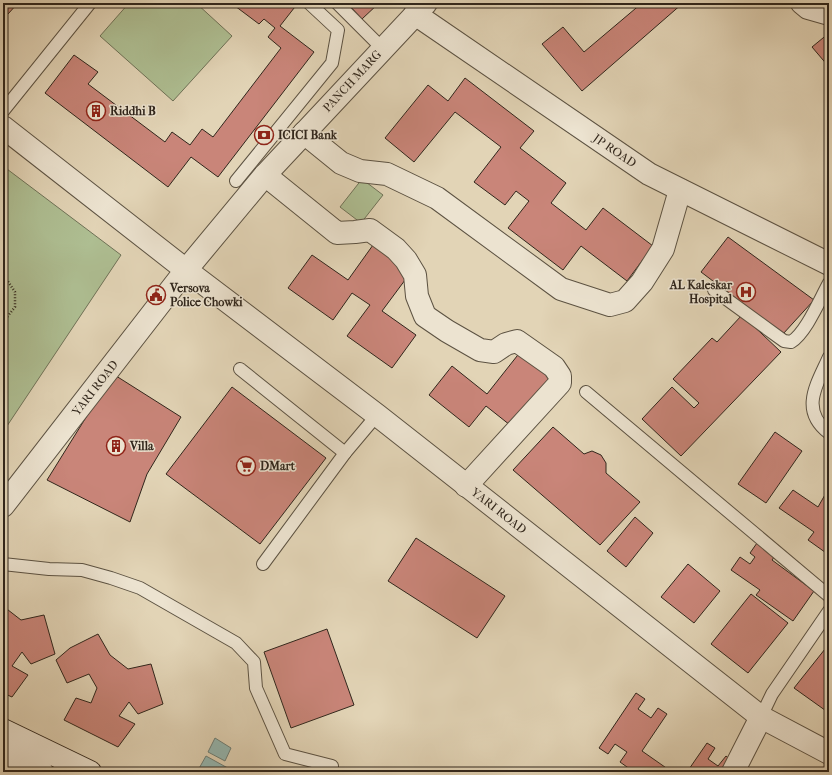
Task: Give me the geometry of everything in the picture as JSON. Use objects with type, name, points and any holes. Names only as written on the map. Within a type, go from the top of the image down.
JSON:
[{"type":"street","points":[[802,3],[808,8],[829,14]]},
{"type":"street","name":"PANCH MARG","points":[[186,270],[265,174],[420,9]]},
{"type":"street","name":"JP ROAD","points":[[420,9],[649,174],[829,264]]},
{"type":"street","name":"YARI ROAD","points":[[3,127],[186,270],[377,415],[761,717],[829,753]]},
{"type":"street","points":[[304,133],[341,163],[360,171],[387,174],[437,198],[561,289],[610,305],[625,301],[642,282],[663,249],[680,190]]},
{"type":"street","points":[[265,174],[337,233],[370,230],[396,250],[406,260],[415,274],[417,296],[425,316],[446,331],[480,350],[494,352],[506,344],[517,341],[554,367],[560,376],[560,383],[466,486]]},
{"type":"street","name":"YARI ROAD","points":[[3,506],[186,270]]},
{"type":"street","points":[[733,772],[761,717]]},
{"type":"street","points":[[3,730],[90,772]]},
{"type":"street","points":[[4,755],[42,772]]},
{"type":"lane","points":[[3,111],[90,3]]},
{"type":"lane","points":[[236,181],[332,63],[338,30],[309,3]]},
{"type":"lane","points":[[337,3],[383,48]]},
{"type":"lane","points":[[714,290],[784,341],[791,342],[796,339],[807,322],[829,283]]},
{"type":"lane","points":[[829,357],[812,395],[812,408],[818,422],[829,433]]},
{"type":"lane","points":[[240,369],[345,453]]},
{"type":"lane","points":[[586,392],[829,596]]},
{"type":"lane","points":[[263,564],[345,453],[377,415]]},
{"type":"lane","points":[[3,564],[49,569],[82,570],[111,578],[140,588],[236,643],[254,662],[256,688],[285,754],[332,766],[329,772]]},
{"type":"lane","points":[[761,717],[772,694],[829,612]]},
{"type":"path","points":[[3,274],[15,292],[15,307],[3,322]]},
{"type":"green space","points":[[129,3],[196,3],[232,36],[173,101],[100,36]]},
{"type":"green space","points":[[3,166],[121,255],[3,432]]},
{"type":"green space","points":[[362,179],[383,195],[361,223],[340,207]]},
{"type":"water","points":[[215,738],[231,748],[225,761],[208,752]]},
{"type":"water","points":[[206,756],[235,772],[197,772]]},
{"type":"building","points":[[3,3],[18,3],[8,14],[3,10]]},
{"type":"building","name":"Riddhi B","points":[[231,3],[298,3],[280,26],[314,52],[218,177],[191,157],[168,187],[45,93],[74,55],[98,72],[88,84],[165,142],[172,132],[190,145],[202,129],[213,137],[281,48],[268,37],[275,28],[264,19],[259,24]]},
{"type":"building","points":[[347,3],[379,3],[362,19]]},
{"type":"building","points":[[642,3],[683,3],[582,91],[542,44],[563,27],[584,52]]},
{"type":"building","points":[[829,33],[829,67],[812,47]]},
{"type":"building","points":[[465,78],[534,131],[520,148],[566,183],[551,203],[586,230],[603,208],[653,246],[627,281],[581,246],[563,270],[508,228],[529,201],[516,191],[505,205],[474,182],[501,147],[455,112],[414,162],[385,138],[428,85],[448,101]]},
{"type":"building","points":[[728,237],[814,300],[783,334],[701,272]]},
{"type":"building","points":[[373,245],[411,272],[382,311],[416,335],[392,368],[347,336],[370,305],[352,293],[333,320],[288,288],[312,255],[348,280]]},
{"type":"building","points":[[742,315],[781,352],[681,456],[642,419],[672,387],[694,408],[699,403],[673,379],[712,338],[717,342]]},
{"type":"building","points":[[521,351],[556,378],[515,429],[486,406],[469,427],[429,395],[452,366],[487,394]]},
{"type":"building","name":"Villa","points":[[113,374],[181,417],[147,474],[130,522],[47,480]]},
{"type":"building","name":"DMart","points":[[232,387],[326,458],[260,544],[166,474]]},
{"type":"building","points":[[553,427],[584,454],[592,451],[601,455],[606,463],[606,473],[640,502],[600,545],[513,470]]},
{"type":"building","points":[[775,432],[802,451],[766,503],[738,484]]},
{"type":"building","points":[[793,490],[818,507],[826,493],[829,495],[829,555],[808,540],[814,532],[779,508]]},
{"type":"building","points":[[635,517],[653,533],[626,567],[607,551]]},
{"type":"building","points":[[416,538],[505,596],[477,638],[388,581]]},
{"type":"building","points":[[757,543],[775,556],[772,560],[814,591],[793,621],[756,595],[760,590],[731,570],[740,557],[750,564],[755,557],[750,553]]},
{"type":"building","points":[[688,564],[720,591],[694,623],[661,597]]},
{"type":"building","points":[[751,594],[788,623],[748,673],[711,644]]},
{"type":"building","points":[[3,606],[21,620],[44,615],[55,654],[31,664],[22,652],[12,666],[28,675],[12,697],[3,693]]},
{"type":"building","points":[[327,629],[354,705],[291,728],[264,652]]},
{"type":"building","points":[[98,634],[110,655],[128,669],[151,664],[163,704],[138,714],[129,702],[119,716],[135,724],[118,747],[64,720],[76,698],[91,703],[97,688],[89,674],[67,683],[56,660],[70,648]]},
{"type":"building","points":[[829,644],[829,713],[794,688]]},
{"type":"building","points":[[636,693],[645,699],[638,709],[651,718],[658,708],[667,714],[642,751],[672,772],[634,772],[620,762],[627,752],[615,744],[608,754],[599,748]]},
{"type":"building","points":[[707,743],[715,748],[708,759],[718,766],[726,756],[732,761],[724,772],[687,772]]},
{"type":"place","name":"Riddhi B","points":[[96,111]]},
{"type":"place","name":"ICICI Bank","points":[[264,135]]},
{"type":"place","name":"AL Kaleskar Hospital","points":[[746,292]]},
{"type":"place","name":"Versova Police Chowki","points":[[156,295]]},
{"type":"place","name":"Villa","points":[[116,446]]},
{"type":"place","name":"DMart","points":[[246,466]]}]
